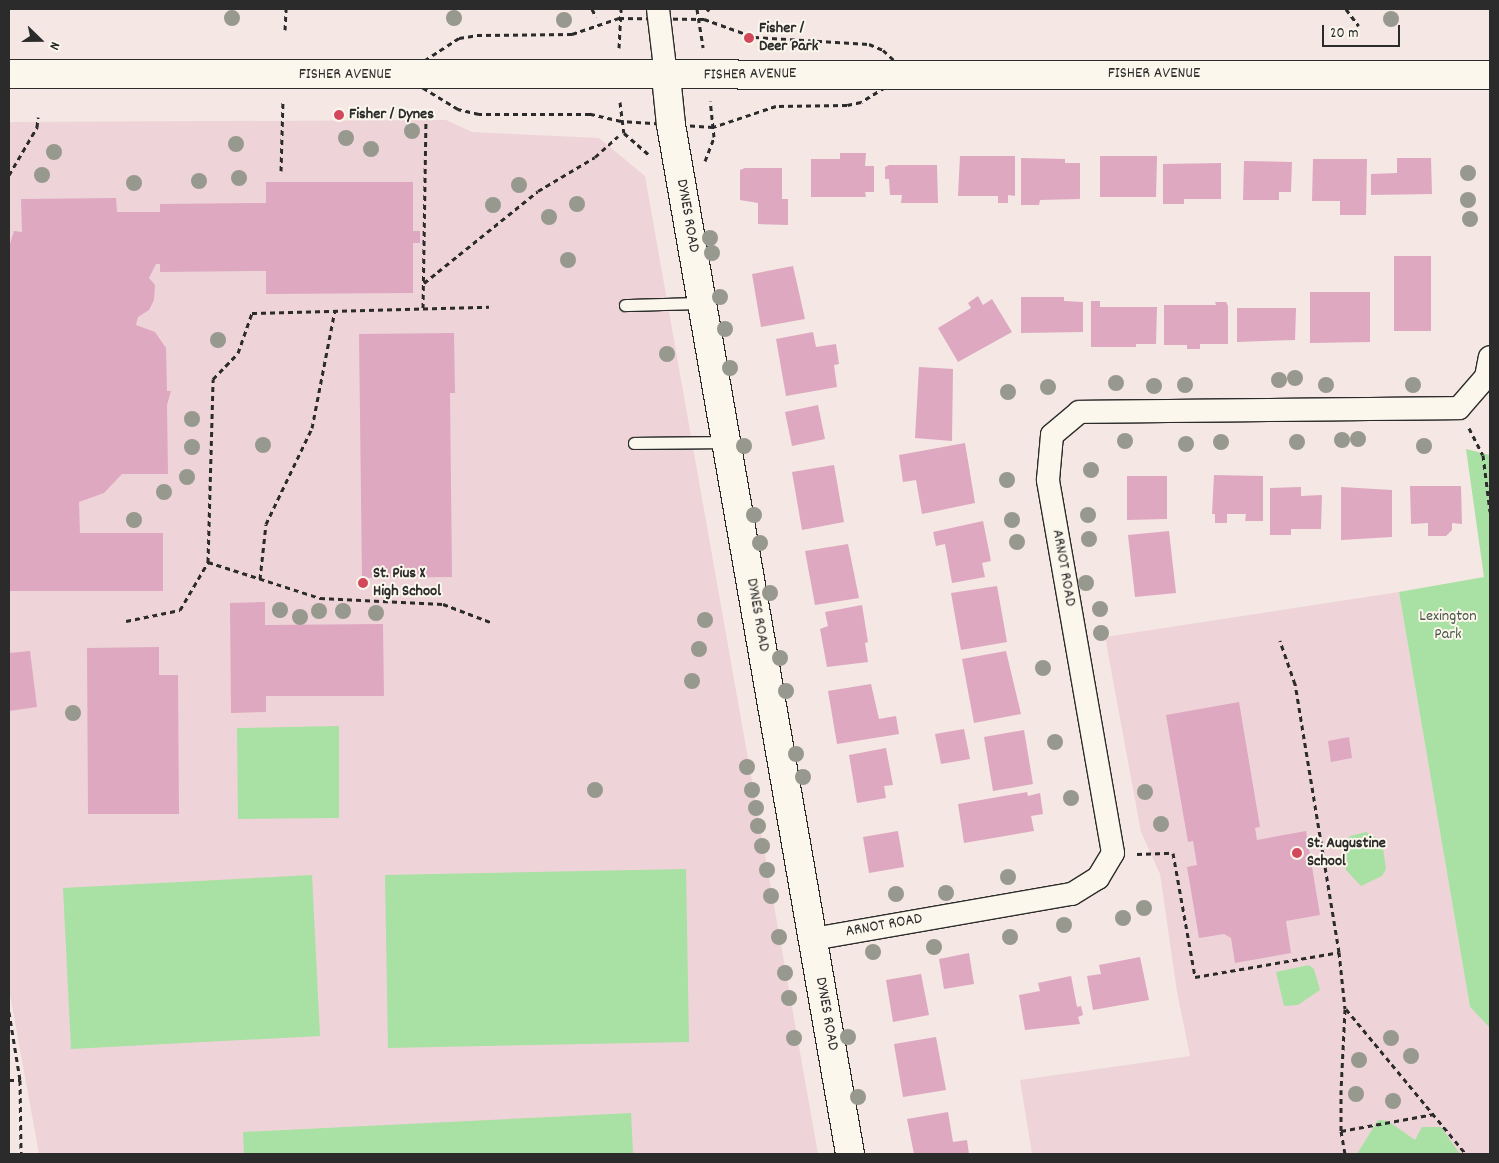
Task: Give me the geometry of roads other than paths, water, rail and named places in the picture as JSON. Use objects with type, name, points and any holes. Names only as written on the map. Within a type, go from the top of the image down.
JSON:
[{"type":"main road","name":"FISHER AVENUE","points":[[9,74],[666,76],[908,73],[1490,75]]},
{"type":"main road","name":"DYNES ROAD","points":[[666,76],[702,303],[850,1154]]},
{"type":"street","points":[[658,9],[666,76]]},
{"type":"street","name":"ARNOT ROAD","points":[[813,939],[1072,894],[1098,878],[1113,853],[1048,480],[1052,435],[1079,412],[1459,408],[1486,378],[1490,357]]},
{"type":"lane","points":[[624,305],[702,303]]},
{"type":"lane","points":[[634,443],[726,442]]},
{"type":"place","name":"Fisher / Deer Park","points":[[749,38]]},
{"type":"place","name":"Fisher / Dynes","points":[[339,115]]},
{"type":"place","name":"St. Pius X High School","points":[[363,583]]},
{"type":"place","name":"St. Augustine School","points":[[1297,853]]},
{"type":"park label","name":"Lexington Park","points":[[1448,626]]}]
